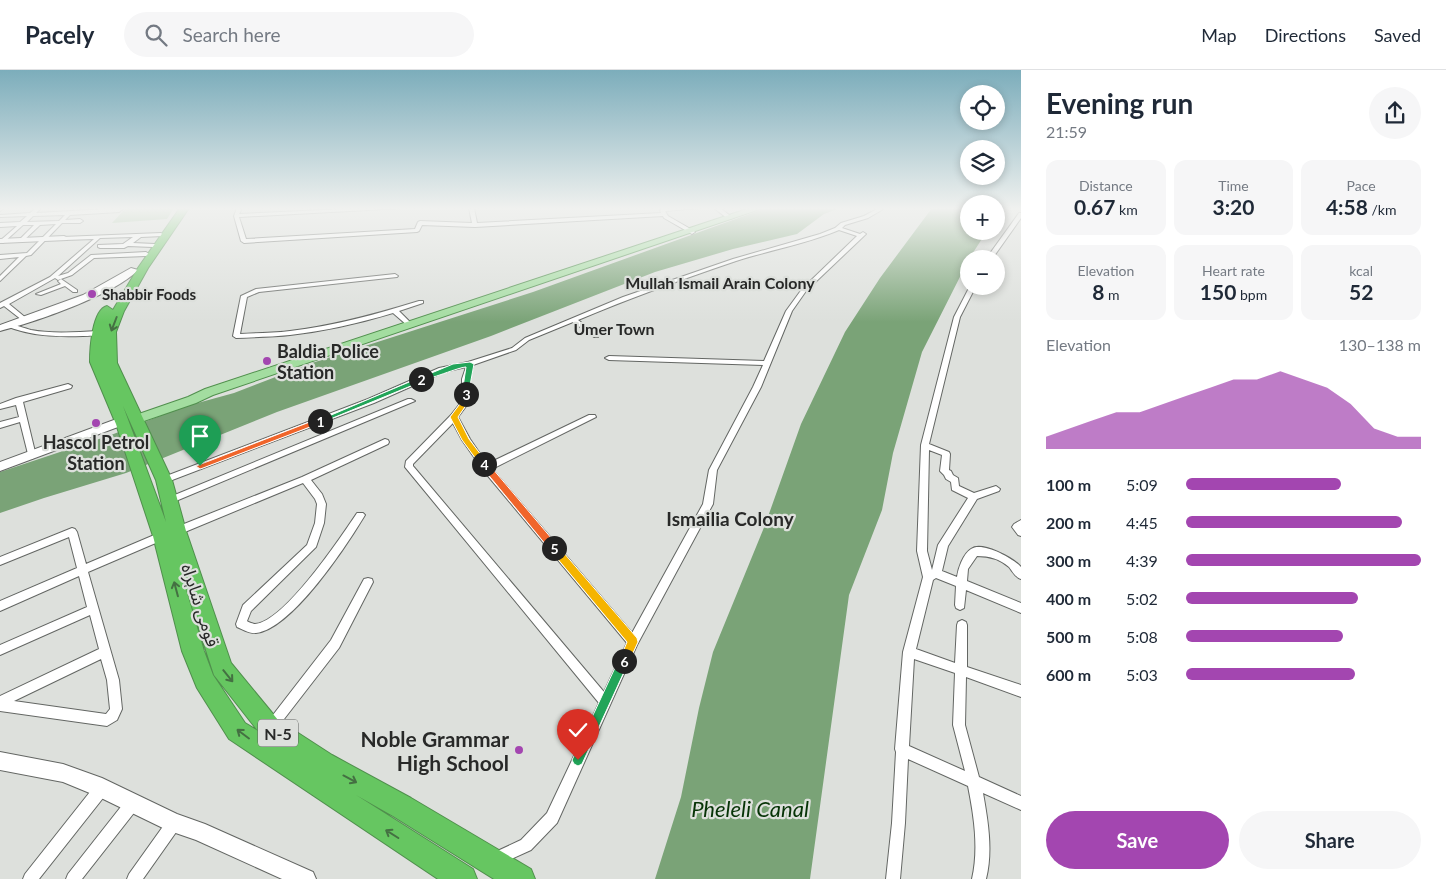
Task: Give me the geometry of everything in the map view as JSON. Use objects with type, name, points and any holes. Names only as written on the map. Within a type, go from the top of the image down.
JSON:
[{"type":"highway","name":"قومی شاہراہ","points":[[153,246],[106,312],[98,333],[96,352],[105,365],[131,419],[159,489],[193,652],[205,681],[237,731],[455,876]]},
{"type":"highway","name":"قومی شاہراہ","points":[[105,365],[109,350],[110,332],[118,311],[159,246]]},
{"type":"highway","name":"قومی شاہراہ","points":[[169,534],[222,668],[270,728],[323,764],[402,807],[490,862],[521,879]]},
{"type":"highway","points":[[193,652],[213,642]]},
{"type":"highway","points":[[425,855],[436,828]]},
{"type":"main road","points":[[131,419],[192,400],[208,392],[410,324],[650,246]]},
{"type":"street","points":[[0,257],[29,254],[37,246]]},
{"type":"street","points":[[55,278],[90,246]]},
{"type":"street","points":[[102,256],[104,246],[124,246]]},
{"type":"street","points":[[134,246],[150,249]]},
{"type":"street","points":[[159,489],[442,370],[470,364],[514,349],[527,339],[625,298],[780,246]]},
{"type":"street","points":[[490,862],[526,845],[552,818],[633,642],[708,504],[713,470],[757,387],[789,311],[804,290],[851,246]]},
{"type":"street","points":[[2,305],[55,278],[70,274],[93,256],[150,249]]},
{"type":"street","points":[[0,279],[24,255]]},
{"type":"street","points":[[4,326],[94,295],[134,270]]},
{"type":"street","points":[[395,276],[258,290],[244,296],[236,336],[289,333],[317,329],[421,302]]},
{"type":"street","points":[[55,278],[75,291]]},
{"type":"street","points":[[39,294],[66,284]]},
{"type":"street","points":[[932,575],[922,551],[925,445],[957,317],[968,295]]},
{"type":"street","points":[[2,305],[24,319]]},
{"type":"street","points":[[394,310],[410,324]]},
{"type":"street","points":[[573,319],[596,336]]},
{"type":"street","points":[[4,326],[44,334],[98,333]]},
{"type":"street","points":[[609,358],[767,363]]},
{"type":"street","points":[[470,364],[466,380],[466,401],[454,417],[409,462],[408,467],[605,702]]},
{"type":"street","points":[[0,407],[68,386]]},
{"type":"street","points":[[20,400],[32,456]]},
{"type":"street","points":[[159,489],[411,401]]},
{"type":"street","points":[[454,417],[466,440],[486,468],[633,642]]},
{"type":"street","points":[[486,468],[592,417]]},
{"type":"street","points":[[0,425],[23,418]]},
{"type":"street","points":[[0,467],[131,419]]},
{"type":"street","points":[[0,606],[169,534],[305,479],[385,442]]},
{"type":"street","points":[[925,445],[946,454],[944,471],[948,473],[949,477],[954,479],[955,488],[974,497]]},
{"type":"street","points":[[305,479],[321,500],[322,511],[316,536],[311,547],[247,608],[242,624],[246,628],[256,629],[271,622],[302,594],[327,565],[360,515]]},
{"type":"street","points":[[893,879],[897,846],[901,749],[909,652],[943,545],[974,497],[996,489]]},
{"type":"street","points":[[1021,524],[1017,527],[1021,532]]},
{"type":"street","points":[[0,561],[72,532],[113,680],[116,710],[113,716],[107,720],[0,703]]},
{"type":"street","points":[[960,605],[963,568],[974,552],[992,553],[1003,558],[1021,575]]},
{"type":"street","points":[[932,575],[962,584],[1021,608]]},
{"type":"street","points":[[270,728],[335,644],[368,582]]},
{"type":"street","points":[[0,650],[93,609]]},
{"type":"street","points":[[962,626],[959,725],[982,819],[982,866],[979,879]]},
{"type":"street","points":[[0,703],[104,652]]},
{"type":"street","points":[[909,652],[1021,691]]},
{"type":"street","points":[[901,749],[1021,803]]},
{"type":"street","points":[[0,760],[63,773],[102,788],[174,823],[306,879]]},
{"type":"street","points":[[30,879],[102,788]]},
{"type":"street","points":[[73,879],[132,804]]},
{"type":"street","points":[[134,879],[174,823]]},
{"type":"water","points":[[661,246],[747,246],[655,272],[491,336],[277,412],[126,473],[0,513],[0,472],[111,435],[183,407],[234,393],[312,363],[533,292]]},
{"type":"water","name":"Pheleli Canal","points":[[904,246],[978,246],[975,250],[960,250],[960,277],[922,352],[893,453],[882,510],[849,595],[810,879],[655,879],[681,797],[699,708],[713,652],[765,525],[801,424],[845,332],[880,278]]},
{"type":"place","name":"Shabbir Foods","points":[[92,294]]},
{"type":"place","name":"Baldia Police Station","points":[[267,361]]},
{"type":"place","name":"Hascol Petrol Station","points":[[96,423]]},
{"type":"place","name":"Noble Grammar High School","points":[[519,750]]},
{"type":"district","name":"Mullah Ismail Arain Colony","points":[[720,282]]},
{"type":"district","name":"Umer Town","points":[[614,328]]},
{"type":"district","name":"Ismailia Colony","points":[[730,518]]},
{"type":"route","points":[[200,466],[371,401],[442,370],[470,364],[466,380],[466,401],[454,417],[466,440],[486,468],[633,642],[578,760]]}]
